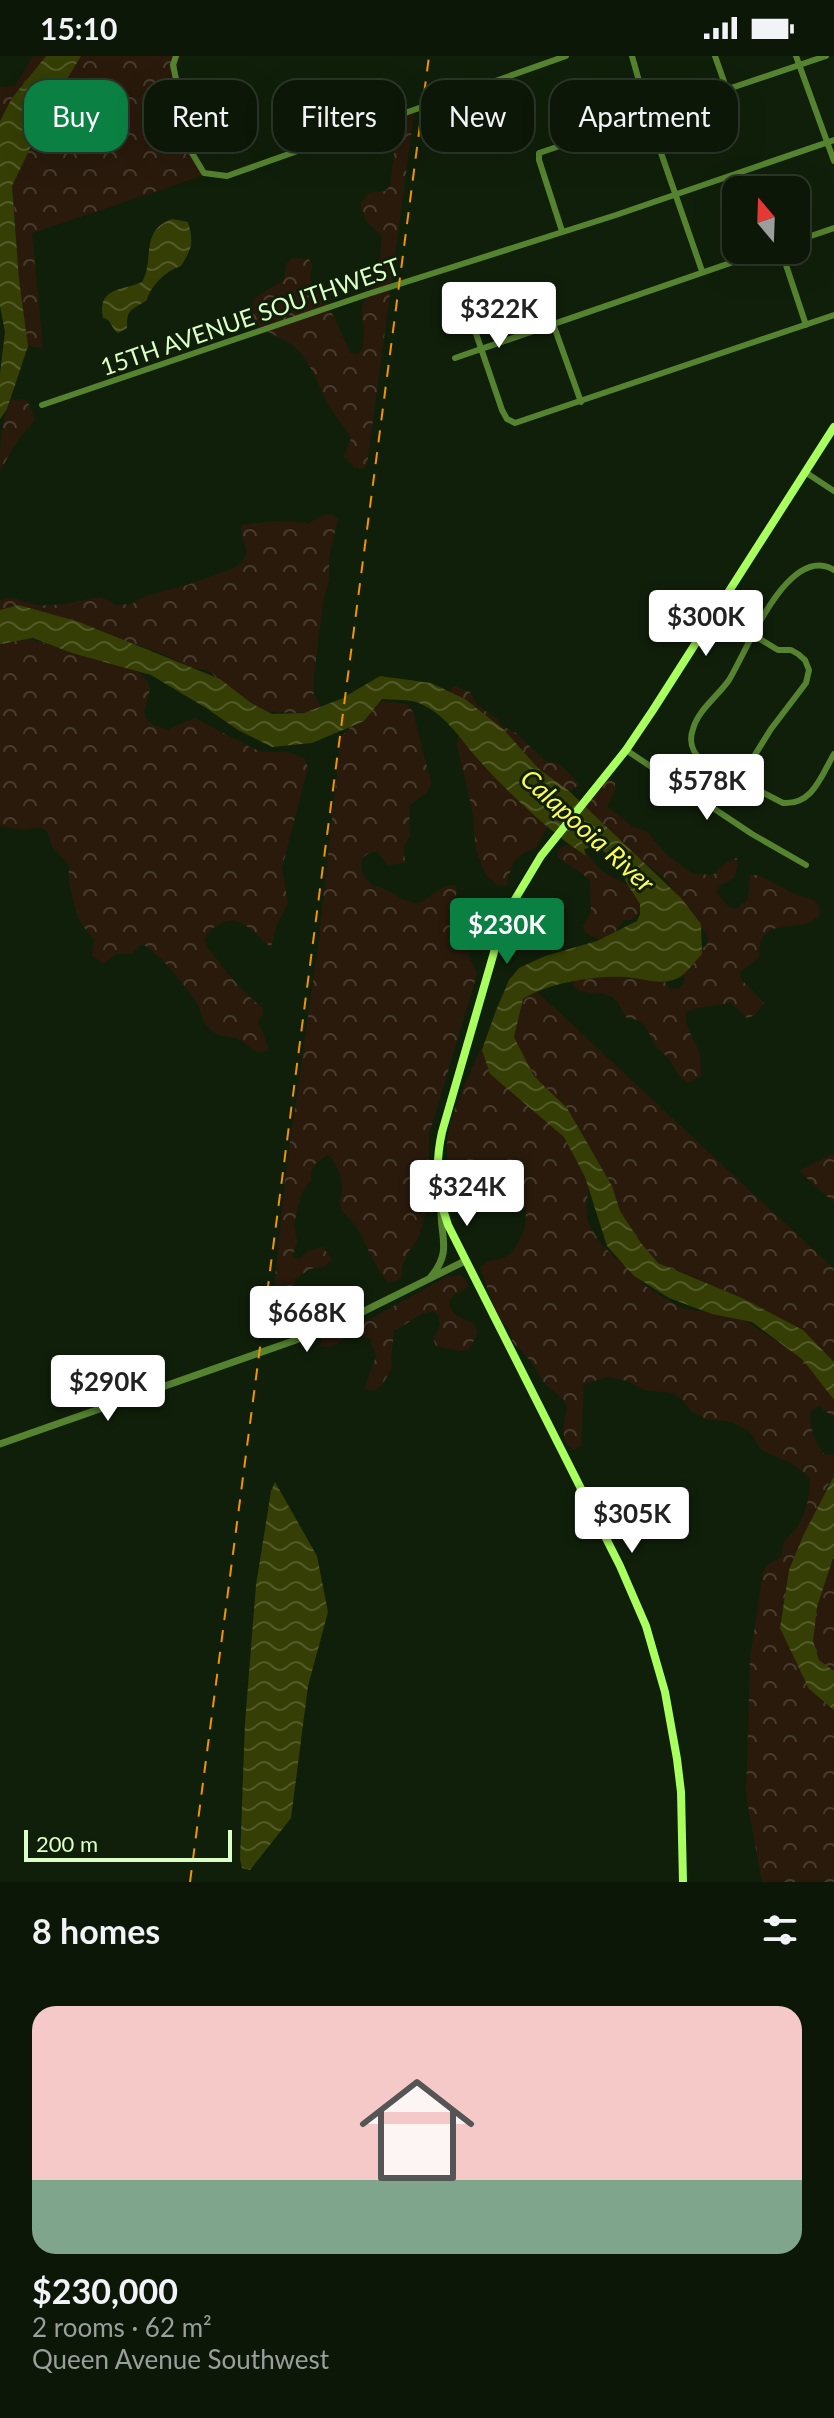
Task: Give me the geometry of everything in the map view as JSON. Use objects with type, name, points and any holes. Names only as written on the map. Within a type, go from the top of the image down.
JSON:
[{"type":"main road","points":[[683,1882],[677,1759],[665,1692],[646,1626],[613,1553],[448,1225],[442,1205],[438,1160],[442,1132],[504,924],[525,880],[626,750],[834,427]]},
{"type":"street","points":[[176,56],[173,65],[192,153],[204,173],[227,176],[566,56]]},
{"type":"street","points":[[632,56],[640,80]]},
{"type":"street","points":[[715,56],[723,80]]},
{"type":"street","points":[[796,56],[831,141],[834,161]]},
{"type":"street","points":[[738,86],[826,56]]},
{"type":"street","name":"15TH AVENUE SOUTHWEST","points":[[42,405],[831,141]]},
{"type":"street","points":[[550,149],[539,153],[539,160],[562,231]]},
{"type":"street","points":[[662,152],[702,271]]},
{"type":"street","points":[[810,236],[834,228]]},
{"type":"street","points":[[455,358],[724,264]]},
{"type":"street","points":[[786,264],[806,325]]},
{"type":"street","points":[[541,290],[581,402]]},
{"type":"street","points":[[470,316],[496,394],[507,419],[515,423],[834,315]]},
{"type":"street","points":[[805,472],[834,491]]},
{"type":"street","points":[[834,570],[827,566],[807,567],[779,590],[725,685],[697,719],[691,735],[695,754],[703,762],[775,800],[792,804],[809,796],[834,754]]},
{"type":"street","points":[[716,612],[778,650],[791,650],[798,654],[809,670],[806,683],[771,729],[738,782]]},
{"type":"street","points":[[626,750],[752,834],[806,865]]},
{"type":"street","points":[[427,1281],[438,1269],[444,1255],[442,1205]]},
{"type":"street","points":[[0,1444],[311,1336],[362,1314],[465,1261]]},
{"type":"green space","points":[[33,56],[46,56],[24,80],[0,121],[0,87],[15,86]]},
{"type":"green space","points":[[81,56],[181,56],[173,80],[144,80],[144,152],[192,152],[202,176],[32,233],[43,348],[28,346],[12,186],[28,152],[128,152],[128,80],[67,80]]},
{"type":"green space","points":[[414,113],[367,466],[361,469],[354,467],[344,456],[351,439],[305,359],[289,343],[255,323],[250,311],[255,299],[284,280],[286,264],[293,258],[309,259],[311,281],[326,300],[351,353],[358,355],[364,343],[363,304],[375,281],[381,240],[381,235],[365,220],[360,204],[369,193],[385,191],[390,186],[394,153],[405,152],[405,114]]},
{"type":"green space","points":[[12,400],[27,400],[35,420],[17,441],[0,471],[5,416]]},
{"type":"green space","points":[[331,514],[338,519],[329,557],[329,580],[313,683],[314,696],[321,710],[294,713],[262,711],[222,685],[206,670],[191,668],[138,645],[0,611],[0,600],[10,598],[37,605],[101,597],[116,605],[132,604],[145,596],[234,568],[246,553],[241,525],[275,521],[309,523]]},
{"type":"green space","points":[[15,635],[135,669],[147,680],[150,689],[144,712],[152,724],[167,730],[195,718],[254,749],[287,752],[304,758],[308,767],[282,868],[288,903],[277,924],[271,947],[246,926],[232,921],[216,926],[204,940],[230,976],[262,1007],[264,1014],[259,1024],[269,1050],[258,1052],[238,1039],[221,1036],[211,1030],[195,1000],[164,962],[147,947],[141,944],[132,954],[116,954],[103,964],[92,955],[94,939],[82,925],[76,910],[69,865],[52,847],[47,831],[39,827],[24,830],[0,826],[0,640]]},
{"type":"green space","points":[[454,686],[470,692],[478,706],[498,719],[502,726],[516,733],[544,760],[559,764],[579,785],[565,794],[536,848],[514,861],[507,885],[498,886],[485,874],[476,849],[472,809],[457,745],[460,731],[449,692]]},
{"type":"green space","points":[[383,701],[407,704],[413,712],[431,783],[428,791],[409,806],[410,836],[404,849],[406,863],[388,865],[376,851],[364,857],[362,871],[373,886],[415,903],[424,901],[442,888],[455,885],[457,893],[453,900],[459,922],[457,930],[477,974],[429,1135],[428,1204],[418,1239],[402,1267],[401,1279],[389,1283],[383,1277],[358,1230],[342,1210],[340,1175],[328,1155],[315,1164],[311,1180],[301,1194],[294,1224],[297,1242],[292,1257],[299,1259],[308,1251],[323,1247],[332,1260],[295,1279],[295,1288],[305,1309],[305,1324],[275,1338],[269,1333],[268,1325],[318,946],[341,737],[373,704]]},
{"type":"green space","points":[[610,778],[615,783],[615,791],[607,806],[632,826],[648,832],[663,851],[688,871],[713,875],[724,864],[738,857],[735,876],[719,886],[716,893],[728,906],[736,909],[748,899],[750,875],[758,875],[814,900],[819,906],[820,914],[812,921],[773,929],[765,934],[759,958],[740,972],[741,979],[764,1003],[755,1015],[747,1018],[730,1002],[686,1013],[687,1027],[698,1050],[701,1069],[701,1076],[688,1083],[655,1045],[644,1026],[637,1020],[627,1018],[618,1002],[605,994],[586,993],[572,984],[574,977],[660,973],[669,989],[679,988],[685,983],[683,971],[692,951],[706,946],[708,938],[665,878],[636,856],[584,807]]},
{"type":"green space","points":[[566,845],[581,847],[602,871],[638,895],[643,909],[631,920],[623,920],[614,934],[600,940],[585,933],[583,925],[591,912],[590,881],[557,857],[558,850]]},
{"type":"green space","points":[[535,990],[834,1269],[834,1362],[803,1330],[742,1298],[658,1263],[641,1243],[620,1211],[612,1186],[567,1108],[534,1076],[514,1037],[523,999]]},
{"type":"green space","points":[[486,1046],[486,1061],[491,1076],[512,1086],[567,1139],[589,1184],[586,1207],[588,1223],[601,1244],[647,1287],[678,1306],[746,1321],[805,1360],[834,1398],[834,1418],[819,1406],[811,1411],[810,1417],[818,1446],[825,1455],[834,1454],[834,1476],[826,1488],[823,1512],[809,1689],[834,1710],[834,1882],[762,1882],[746,1795],[750,1659],[763,1572],[767,1565],[781,1557],[784,1541],[801,1521],[807,1506],[810,1479],[793,1465],[761,1450],[753,1435],[732,1422],[706,1419],[691,1411],[673,1393],[644,1390],[627,1381],[608,1377],[584,1384],[581,1445],[575,1450],[568,1446],[564,1438],[567,1408],[564,1400],[545,1384],[530,1360],[513,1343],[508,1328],[498,1319],[480,1267],[509,1255],[515,1248],[526,1218],[522,1199],[511,1182],[495,1168],[479,1166],[458,1177],[450,1176],[447,1149],[451,1120],[480,1050]]},
{"type":"green space","points":[[834,1153],[834,1203],[799,1171]]},
{"type":"green space","points":[[460,1275],[468,1287],[449,1302],[456,1314],[476,1326],[477,1334],[469,1350],[436,1346],[433,1339],[440,1325],[439,1317],[434,1311],[422,1314],[394,1331],[392,1367],[381,1385],[370,1390],[364,1389],[376,1357],[370,1339],[355,1332],[330,1347],[320,1346],[324,1337],[374,1317],[446,1277]]},
{"type":"green space","points":[[834,1555],[834,1671],[819,1660],[813,1637],[817,1608]]},
{"type":"water","points":[[46,56],[81,56],[67,80],[27,80]]},
{"type":"water","points":[[24,83],[24,152],[28,152],[12,186],[28,346],[7,409],[0,419],[0,374],[5,332],[0,306],[0,121]]},
{"type":"water","points":[[172,219],[188,222],[191,245],[188,254],[181,266],[155,284],[147,300],[131,311],[127,328],[118,333],[103,318],[104,301],[113,292],[142,282],[151,238],[162,224]]},
{"type":"water","name":"Calapooia River","points":[[19,605],[79,622],[220,679],[251,703],[272,714],[304,713],[341,699],[380,676],[431,683],[465,699],[503,729],[539,769],[569,791],[681,898],[701,924],[702,954],[683,975],[659,982],[600,977],[572,981],[533,993],[523,999],[514,1037],[534,1076],[567,1108],[612,1186],[620,1211],[658,1263],[742,1298],[803,1330],[834,1362],[834,1400],[803,1360],[752,1322],[712,1314],[669,1298],[634,1276],[607,1246],[585,1177],[564,1137],[490,1074],[482,1050],[509,980],[519,968],[545,956],[597,941],[637,921],[640,904],[613,858],[596,846],[584,849],[586,856],[557,834],[501,784],[444,720],[419,703],[382,699],[364,721],[312,743],[272,747],[238,730],[151,675],[72,653],[33,638],[0,644],[0,610]]},
{"type":"water","points":[[834,1476],[834,1555],[817,1607],[813,1641],[819,1660],[834,1671],[834,1710],[809,1689],[780,1628],[789,1570]]},
{"type":"water","points":[[275,1482],[317,1556],[328,1612],[308,1686],[291,1818],[250,1870],[242,1868],[240,1859],[245,1723],[256,1585]]},
{"type":"railway","points":[[190,1882],[429,56]]}]
